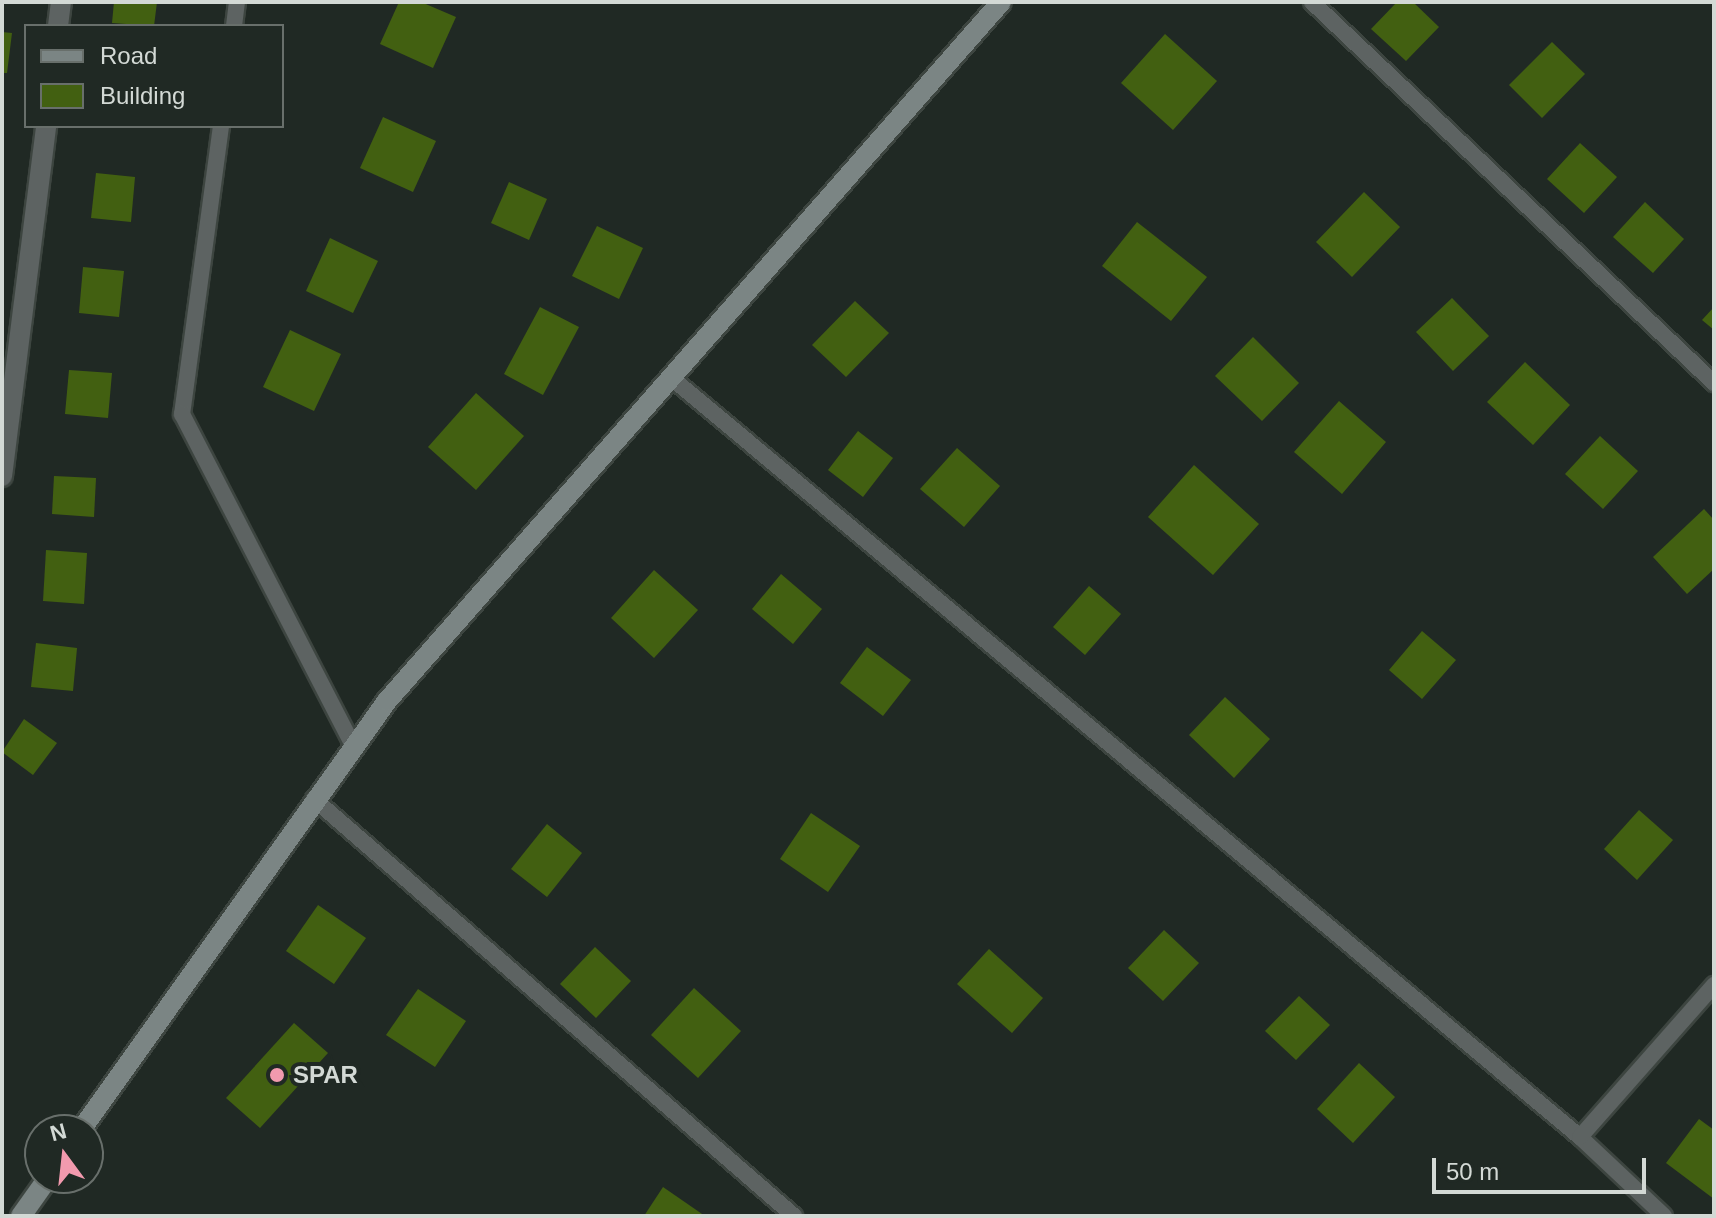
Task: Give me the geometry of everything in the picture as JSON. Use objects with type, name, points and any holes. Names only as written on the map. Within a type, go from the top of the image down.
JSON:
[{"type":"street","points":[[58,24],[61,2]]},
{"type":"street","points":[[92,1114],[353,745],[1001,2]]},
{"type":"street","points":[[2,476],[46,128]]},
{"type":"street","points":[[21,1216],[37,1194]]},
{"type":"lane","points":[[234,24],[237,2]]},
{"type":"lane","points":[[1312,2],[1714,383]]},
{"type":"lane","points":[[221,128],[182,414],[353,745]]},
{"type":"lane","points":[[674,380],[1580,1137],[1664,1216]]},
{"type":"lane","points":[[314,799],[794,1216]]},
{"type":"lane","points":[[1580,1137],[1714,985]]},
{"type":"building","points":[[114,2],[157,2],[154,24],[112,23]]},
{"type":"building","points":[[399,2],[421,2],[456,17],[433,68],[380,44]]},
{"type":"building","points":[[1397,2],[1413,2],[1439,27],[1406,61],[1371,29]]},
{"type":"building","points":[[2,32],[12,33],[7,73],[2,73]]},
{"type":"building","points":[[1165,34],[1217,81],[1173,130],[1121,83]]},
{"type":"building","points":[[1552,42],[1585,74],[1542,118],[1509,85]]},
{"type":"building","points":[[383,117],[436,141],[413,192],[360,168]]},
{"type":"building","points":[[1580,143],[1617,177],[1584,213],[1547,179]]},
{"type":"building","points":[[96,173],[135,177],[131,222],[91,218]]},
{"type":"building","points":[[509,182],[547,199],[529,240],[491,223]]},
{"type":"building","points":[[1364,192],[1400,227],[1352,277],[1316,242]]},
{"type":"building","points":[[1645,202],[1684,239],[1653,273],[1613,237]]},
{"type":"building","points":[[1137,222],[1207,277],[1171,321],[1102,266]]},
{"type":"building","points":[[597,226],[643,248],[619,299],[572,276]]},
{"type":"building","points":[[330,238],[378,261],[353,313],[306,291]]},
{"type":"building","points":[[83,267],[124,271],[119,317],[79,313]]},
{"type":"building","points":[[1452,298],[1489,336],[1453,371],[1416,332]]},
{"type":"building","points":[[855,301],[889,333],[846,377],[812,345]]},
{"type":"building","points":[[540,307],[579,327],[543,395],[504,374]]},
{"type":"building","points":[[1714,307],[1714,330],[1702,320]]},
{"type":"building","points":[[290,330],[341,354],[314,411],[263,387]]},
{"type":"building","points":[[1253,337],[1299,383],[1262,421],[1215,376]]},
{"type":"building","points":[[1525,362],[1570,405],[1533,445],[1487,402]]},
{"type":"building","points":[[69,370],[112,373],[108,418],[65,414]]},
{"type":"building","points":[[476,393],[524,436],[476,490],[428,447]]},
{"type":"building","points":[[1339,401],[1386,442],[1342,494],[1294,452]]},
{"type":"building","points":[[858,431],[893,458],[863,497],[828,470]]},
{"type":"building","points":[[1600,436],[1638,471],[1603,509],[1565,474]]},
{"type":"building","points":[[957,448],[1000,486],[964,527],[920,489]]},
{"type":"building","points":[[1194,465],[1259,524],[1213,575],[1148,517]]},
{"type":"building","points":[[54,476],[96,478],[94,517],[52,514]]},
{"type":"building","points":[[1704,509],[1714,520],[1714,569],[1687,594],[1653,557]]},
{"type":"building","points":[[46,550],[87,553],[84,604],[43,601]]},
{"type":"building","points":[[654,570],[698,610],[654,658],[611,618]]},
{"type":"building","points":[[781,574],[822,609],[793,644],[752,609]]},
{"type":"building","points":[[1089,586],[1121,614],[1085,655],[1053,627]]},
{"type":"building","points":[[1422,631],[1456,660],[1422,699],[1389,670]]},
{"type":"building","points":[[36,643],[77,648],[73,691],[31,687]]},
{"type":"building","points":[[867,647],[911,680],[883,716],[840,683]]},
{"type":"building","points":[[1225,697],[1270,739],[1234,778],[1189,735]]},
{"type":"building","points":[[24,719],[57,743],[33,775],[2,752]]},
{"type":"building","points":[[1639,810],[1673,840],[1637,880],[1604,849]]},
{"type":"building","points":[[811,813],[860,846],[828,892],[780,859]]},
{"type":"building","points":[[547,824],[582,853],[547,897],[511,869]]},
{"type":"building","points":[[318,905],[366,938],[334,984],[286,951]]},
{"type":"building","points":[[1164,930],[1199,963],[1163,1001],[1128,968]]},
{"type":"building","points":[[595,947],[631,981],[596,1018],[560,984]]},
{"type":"building","points":[[989,949],[1043,998],[1012,1033],[957,984]]},
{"type":"building","points":[[694,988],[741,1031],[698,1078],[651,1035]]},
{"type":"building","points":[[418,989],[466,1021],[435,1067],[386,1035]]},
{"type":"building","points":[[1299,996],[1330,1025],[1296,1060],[1265,1031]]},
{"type":"building","name":"SPAR","points":[[294,1023],[328,1053],[260,1128],[226,1098]]},
{"type":"building","points":[[1359,1063],[1395,1097],[1353,1143],[1317,1109]]},
{"type":"building","points":[[1699,1119],[1714,1130],[1714,1199],[1666,1163]]},
{"type":"building","points":[[663,1187],[705,1216],[644,1216]]},
{"type":"place","name":"SPAR","points":[[277,1075]]}]
